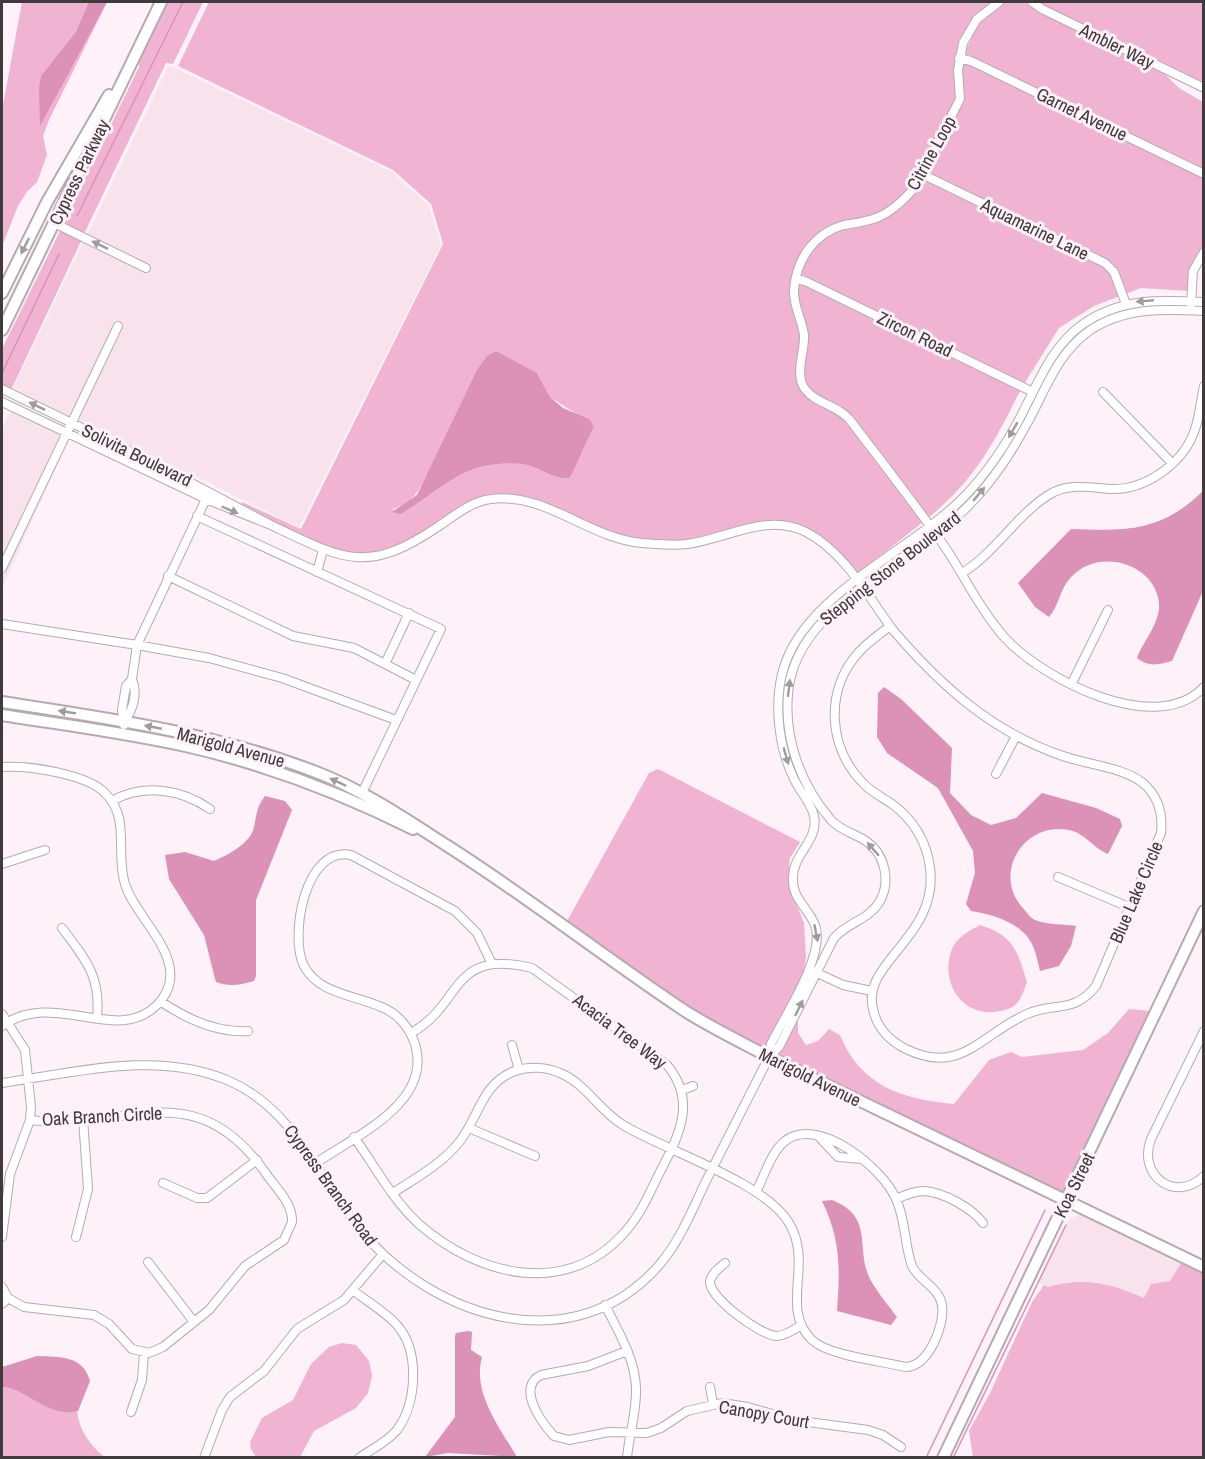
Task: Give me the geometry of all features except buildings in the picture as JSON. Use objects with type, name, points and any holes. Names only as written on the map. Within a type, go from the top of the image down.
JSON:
[{"type":"main road","name":"Cypress Parkway","points":[[2,293],[47,202],[161,2]]},
{"type":"main road","name":"Cypress Parkway","points":[[2,330],[155,13]]},
{"type":"main road","name":"Marigold Avenue","points":[[2,702],[125,721],[195,735],[316,772],[362,793],[519,892],[687,1012],[769,1057],[1203,1267]]},
{"type":"main road","name":"Marigold Avenue","points":[[2,715],[123,734],[192,748],[263,768],[332,793],[443,843]]},
{"type":"main road","name":"Koa Street","points":[[943,1458],[1203,911]]},
{"type":"street","name":"Citrine Loop","points":[[930,527],[845,414],[814,398],[803,387],[801,377],[804,334],[795,303],[796,279],[801,262],[820,237],[843,226],[877,218],[905,199],[922,174],[960,99],[959,58],[963,43],[977,19],[999,2]]},
{"type":"street","name":"Ambler Way","points":[[1032,2],[1041,9],[1203,88]]},
{"type":"street","name":"Garnet Avenue","points":[[959,58],[971,60],[1203,174]]},
{"type":"street","name":"Aquamarine Lane","points":[[922,174],[1110,266],[1126,304]]},
{"type":"street","points":[[54,223],[146,268]]},
{"type":"street","points":[[1191,306],[1193,271],[1203,252]]},
{"type":"street","name":"Zircon Road","points":[[796,279],[805,281],[1033,392]]},
{"type":"street","name":"Stepping Stone Boulevard","points":[[813,970],[818,937],[813,920],[795,895],[793,874],[796,861],[812,835],[814,820],[811,808],[792,776],[784,751],[779,715],[779,690],[786,660],[801,631],[821,609],[955,507],[988,469],[1006,442],[1053,354],[1083,324],[1126,304],[1144,300],[1191,306],[1203,311]]},
{"type":"street","name":"Stepping Stone Boulevard","points":[[769,1057],[779,1047],[813,970],[838,934],[876,907],[884,891],[883,863],[874,848],[864,839],[836,825],[803,778],[791,741],[788,687],[796,658],[811,633],[827,615],[936,534],[976,499],[996,474],[1029,420],[1055,368],[1074,344],[1108,320],[1127,313],[1191,306],[1203,302]]},
{"type":"street","points":[[2,568],[118,326]]},
{"type":"street","points":[[962,573],[989,553],[1047,495],[1076,486],[1128,488],[1146,482],[1172,463],[1181,454],[1196,427],[1203,386]]},
{"type":"street","name":"Solivita Boulevard","points":[[2,388],[213,493],[271,525],[323,550],[349,557],[370,558],[396,552],[463,510],[487,499],[508,497],[532,501],[615,537],[639,543],[685,544],[759,525],[785,525],[804,531],[822,542],[838,556],[857,581]]},
{"type":"street","points":[[1103,393],[1172,463]]},
{"type":"street","name":"Solivita Boulevard","points":[[2,402],[206,499],[271,525]]},
{"type":"street","points":[[123,734],[125,721],[132,711],[135,687],[132,679],[137,645],[206,499]]},
{"type":"street","points":[[197,516],[441,629],[362,793]]},
{"type":"street","points":[[930,527],[962,573],[988,617],[1028,658],[1072,683],[1117,702],[1154,707],[1182,702],[1203,687]]},
{"type":"street","points":[[317,572],[323,550]]},
{"type":"street","points":[[168,576],[293,636],[354,648],[416,680]]},
{"type":"street","name":"Blue Lake Circle","points":[[857,581],[890,626],[944,685],[963,702],[1016,736],[1062,756],[1134,777],[1153,795],[1161,813],[1161,833],[1131,908],[1099,979],[1087,996],[1069,1006],[1026,1015],[953,1058],[936,1059],[923,1057],[889,1038],[876,1020],[872,1006],[872,991]]},
{"type":"street","points":[[1072,683],[1108,610]]},
{"type":"street","points":[[385,664],[409,614]]},
{"type":"street","points":[[2,624],[209,658],[282,678],[396,720]]},
{"type":"street","points":[[813,970],[843,985],[872,991],[882,969],[922,919],[931,882],[929,858],[918,832],[902,812],[867,787],[856,776],[843,755],[835,728],[836,699],[845,671],[860,651],[890,626]]},
{"type":"street","points":[[996,774],[1016,736]]},
{"type":"street","points":[[2,767],[83,779],[97,786],[112,801],[121,825],[125,884],[168,959],[169,983],[160,1001],[148,1012],[134,1019],[121,1021],[40,1011],[19,1015],[4,1024]]},
{"type":"street","points":[[112,801],[134,791],[154,789],[190,797],[210,809]]},
{"type":"street","points":[[2,864],[45,850]]},
{"type":"street","points":[[316,1163],[397,1107],[409,1093],[417,1062],[411,1034],[399,1019],[387,1009],[321,985],[303,964],[300,941],[304,903],[314,872],[323,861],[340,854],[355,856],[446,906],[477,933],[492,964]]},
{"type":"street","points":[[1058,877],[1131,908]]},
{"type":"street","points":[[62,928],[94,974],[98,996],[97,1018]]},
{"type":"street","name":"Acacia Tree Way","points":[[411,1034],[428,1023],[462,979],[475,969],[492,964],[512,963],[532,968],[547,976],[662,1060],[672,1071],[682,1090]]},
{"type":"street","points":[[160,1001],[181,1015],[201,1022],[228,1030],[248,1030]]},
{"type":"street","name":"Oak Branch Circle","points":[[2,1014],[4,1024],[22,1042],[28,1079],[30,1120],[10,1174],[2,1237]]},
{"type":"street","points":[[1203,1031],[1151,1139],[1147,1158],[1154,1174],[1168,1185],[1188,1186],[1203,1176]]},
{"type":"street","points":[[512,1045],[519,1070]]},
{"type":"street","name":"Cypress Branch Road","points":[[2,1083],[151,1065],[179,1066],[214,1075],[240,1087],[273,1110],[294,1132],[361,1231],[402,1270],[463,1306],[493,1317],[527,1322],[574,1316],[605,1305],[640,1283],[666,1255],[769,1057]]},
{"type":"street","points":[[393,1193],[444,1157],[469,1128],[488,1090],[499,1080],[519,1070],[548,1069],[566,1075],[616,1120],[756,1192],[780,1211],[797,1239],[801,1267],[796,1307],[801,1325],[813,1341],[830,1352],[914,1366],[925,1357],[939,1329],[943,1298],[912,1265],[896,1199],[882,1176],[866,1161],[838,1157],[817,1136],[801,1134],[782,1144],[756,1192]]},
{"type":"street","points":[[354,1137],[406,1211],[426,1229],[476,1260],[512,1272],[548,1273],[593,1258],[622,1235],[642,1208],[683,1121],[682,1090],[693,1086]]},
{"type":"street","name":"Oak Branch Circle","points":[[30,1120],[50,1123],[154,1111],[188,1115],[221,1129],[240,1143],[257,1160],[289,1207],[292,1218],[290,1230],[282,1242],[245,1266],[213,1306],[163,1347],[144,1353]]},
{"type":"street","points":[[76,1237],[88,1189],[83,1119]]},
{"type":"street","points":[[469,1128],[535,1156]]},
{"type":"street","points":[[13,1138],[22,1141]]},
{"type":"street","points":[[163,1183],[196,1198],[207,1198],[257,1160]]},
{"type":"street","points":[[896,1199],[918,1191],[936,1194],[971,1211],[983,1223]]},
{"type":"street","points":[[204,1458],[222,1410],[230,1397],[268,1367],[297,1329],[335,1307],[353,1290],[383,1254]]},
{"type":"street","points":[[148,1262],[194,1322]]},
{"type":"street","points":[[725,1263],[713,1275],[710,1285],[715,1294],[733,1311],[773,1335],[786,1334],[801,1325]]},
{"type":"street","points":[[2,1287],[8,1298],[29,1309],[94,1315],[109,1324],[128,1346],[144,1353],[142,1380],[132,1412]]},
{"type":"street","points":[[353,1290],[399,1327],[410,1348],[412,1367],[411,1396],[401,1424],[387,1440],[359,1458]]},
{"type":"street","points":[[2,1304],[8,1298]]},
{"type":"street","points":[[605,1305],[627,1351],[636,1386],[627,1458]]},
{"type":"street","name":"Canopy Court","points":[[627,1351],[588,1366],[531,1378],[529,1391],[531,1401],[551,1433],[564,1443],[609,1432],[652,1432],[687,1411],[713,1404],[734,1404],[793,1420],[868,1430],[883,1435],[901,1447]]},
{"type":"street","points":[[710,1387],[713,1404]]},
{"type":"shaded area","points":[[22,2],[107,2],[49,120],[43,136],[47,155],[37,182],[18,206],[2,246],[3,105]]},
{"type":"shaded area","points":[[89,2],[107,2],[40,126],[41,76],[76,32]]},
{"type":"shaded area","points":[[164,2],[203,2],[173,64],[166,63],[84,234],[63,224],[139,67],[139,54]]},
{"type":"shaded area","points":[[209,2],[994,2],[975,17],[960,42],[955,70],[957,98],[912,185],[902,197],[876,215],[842,223],[803,251],[798,260],[792,304],[801,335],[800,387],[837,411],[848,421],[923,522],[856,575],[826,541],[807,529],[785,522],[759,523],[688,540],[648,541],[604,529],[538,500],[522,495],[505,494],[487,497],[396,548],[376,554],[355,554],[335,551],[315,544],[241,504],[242,502],[301,529],[443,244],[431,204],[393,170],[178,66]],"holes":[[[537,373],[550,397],[594,425],[570,478],[558,477],[522,464],[485,466],[457,477],[401,514],[392,509],[409,501],[427,475]]]},
{"type":"shaded area","points":[[1004,2],[1027,2],[1040,12],[1163,72],[1179,88],[1203,102],[1203,171],[963,56],[980,21]]},
{"type":"shaded area","points":[[1036,2],[1203,2],[1203,85],[1043,7]]},
{"type":"shaded area","points":[[962,61],[1203,177],[1203,247],[1193,261],[1189,291],[1141,288],[1125,294],[1116,270],[1107,261],[926,173],[963,100]]},
{"type":"shaded area","points":[[169,65],[392,172],[429,206],[441,245],[299,527],[13,388]]},
{"type":"shaded area","points":[[923,178],[1104,266],[1111,273],[1120,296],[1094,306],[1059,328],[1024,384],[799,277],[809,254],[822,240],[845,228],[879,220]]},
{"type":"shaded area","points":[[61,229],[82,239],[11,390],[2,385],[2,349]]},
{"type":"shaded area","points":[[798,283],[1021,389],[982,460],[958,490],[927,519],[847,412],[817,395],[805,383],[803,371],[807,331]]},
{"type":"shaded area","points":[[496,351],[537,373],[550,397],[563,408],[589,419],[594,426],[570,478],[558,477],[522,464],[485,466],[457,477],[401,514],[392,512],[417,495],[477,370],[487,356]]},
{"type":"shaded area","points":[[11,410],[63,435],[2,561],[2,430]]},
{"type":"shaded area","points":[[69,438],[2,588],[2,576]]},
{"type":"shaded area","points":[[1203,491],[1203,591],[1172,661],[1153,664],[1145,663],[1137,658],[1156,621],[1159,605],[1153,586],[1146,576],[1136,569],[1125,564],[1100,562],[1078,571],[1063,588],[1049,617],[1035,607],[1018,583],[1071,529],[1126,529],[1158,522],[1173,515]]},
{"type":"shaded area","points":[[884,687],[901,699],[952,748],[950,793],[971,815],[991,825],[1016,818],[1042,793],[1096,808],[1120,819],[1122,826],[1108,854],[1075,832],[1053,829],[1039,833],[1027,841],[1018,852],[1012,865],[1011,879],[1014,893],[1031,918],[1044,923],[1076,926],[1071,946],[1059,966],[1040,971],[1032,944],[1021,930],[997,917],[971,911],[966,904],[975,873],[973,851],[938,788],[887,753],[877,737],[878,693]]},
{"type":"shaded area","points":[[127,725],[194,738],[315,775],[403,819],[313,783],[126,731]]},
{"type":"shaded area","points":[[658,769],[800,842],[790,858],[788,882],[804,923],[806,957],[804,972],[768,1042],[766,1053],[689,1009],[566,923],[649,773]]},
{"type":"shaded area","points":[[265,796],[285,801],[292,810],[256,900],[256,976],[254,981],[245,984],[220,984],[216,982],[204,935],[169,879],[165,855],[185,852],[214,861],[232,852],[252,833],[258,808]]},
{"type":"shaded area","points":[[980,925],[1000,934],[1013,946],[1027,982],[1019,1001],[1000,1011],[987,1012],[965,1004],[957,996],[949,974],[949,962],[954,945],[960,938]]},
{"type":"shaded area","points":[[1129,1009],[1150,1011],[1061,1195],[774,1057],[782,1049],[798,1016],[798,1033],[806,1045],[818,1041],[829,1029],[840,1035],[849,1053],[860,1067],[886,1087],[901,1094],[954,1104],[989,1060],[1011,1052],[1022,1057],[1083,1050],[1108,1033]]},
{"type":"shaded area","points":[[832,1200],[854,1215],[859,1224],[870,1279],[897,1317],[891,1325],[837,1311],[838,1255],[833,1229],[822,1201]]},
{"type":"shaded area","points":[[1084,1214],[1183,1260],[1170,1281],[1160,1284],[1144,1299],[1095,1282],[1048,1287],[1038,1282],[1063,1228],[1071,1218]]},
{"type":"shaded area","points":[[1183,1260],[1203,1270],[1203,1457],[973,1457],[969,1431],[990,1393],[1032,1302],[1044,1285],[1048,1287],[1074,1282],[1097,1283],[1144,1298],[1151,1284],[1170,1281]]},
{"type":"shaded area","points":[[472,1332],[471,1350],[482,1357],[481,1384],[489,1410],[517,1457],[448,1453],[425,1457],[455,1417],[455,1336],[456,1333]]},
{"type":"shaded area","points":[[342,1343],[356,1345],[369,1361],[372,1376],[368,1393],[356,1408],[314,1431],[300,1457],[256,1457],[250,1442],[262,1418],[293,1400],[311,1364],[329,1347]]},
{"type":"shaded area","points":[[37,1356],[70,1359],[82,1366],[90,1381],[78,1411],[57,1411],[20,1392],[2,1387],[2,1367]]},
{"type":"shaded area","points":[[2,1387],[20,1392],[47,1407],[66,1412],[77,1411],[86,1437],[105,1457],[2,1458]]},
{"type":"waterway","points":[[77,216],[183,2]]},
{"type":"waterway","points":[[2,373],[59,254]]},
{"type":"waterway","points":[[926,1458],[1045,1210]]},
{"type":"waterway","points":[[953,1458],[1066,1225]]}]
